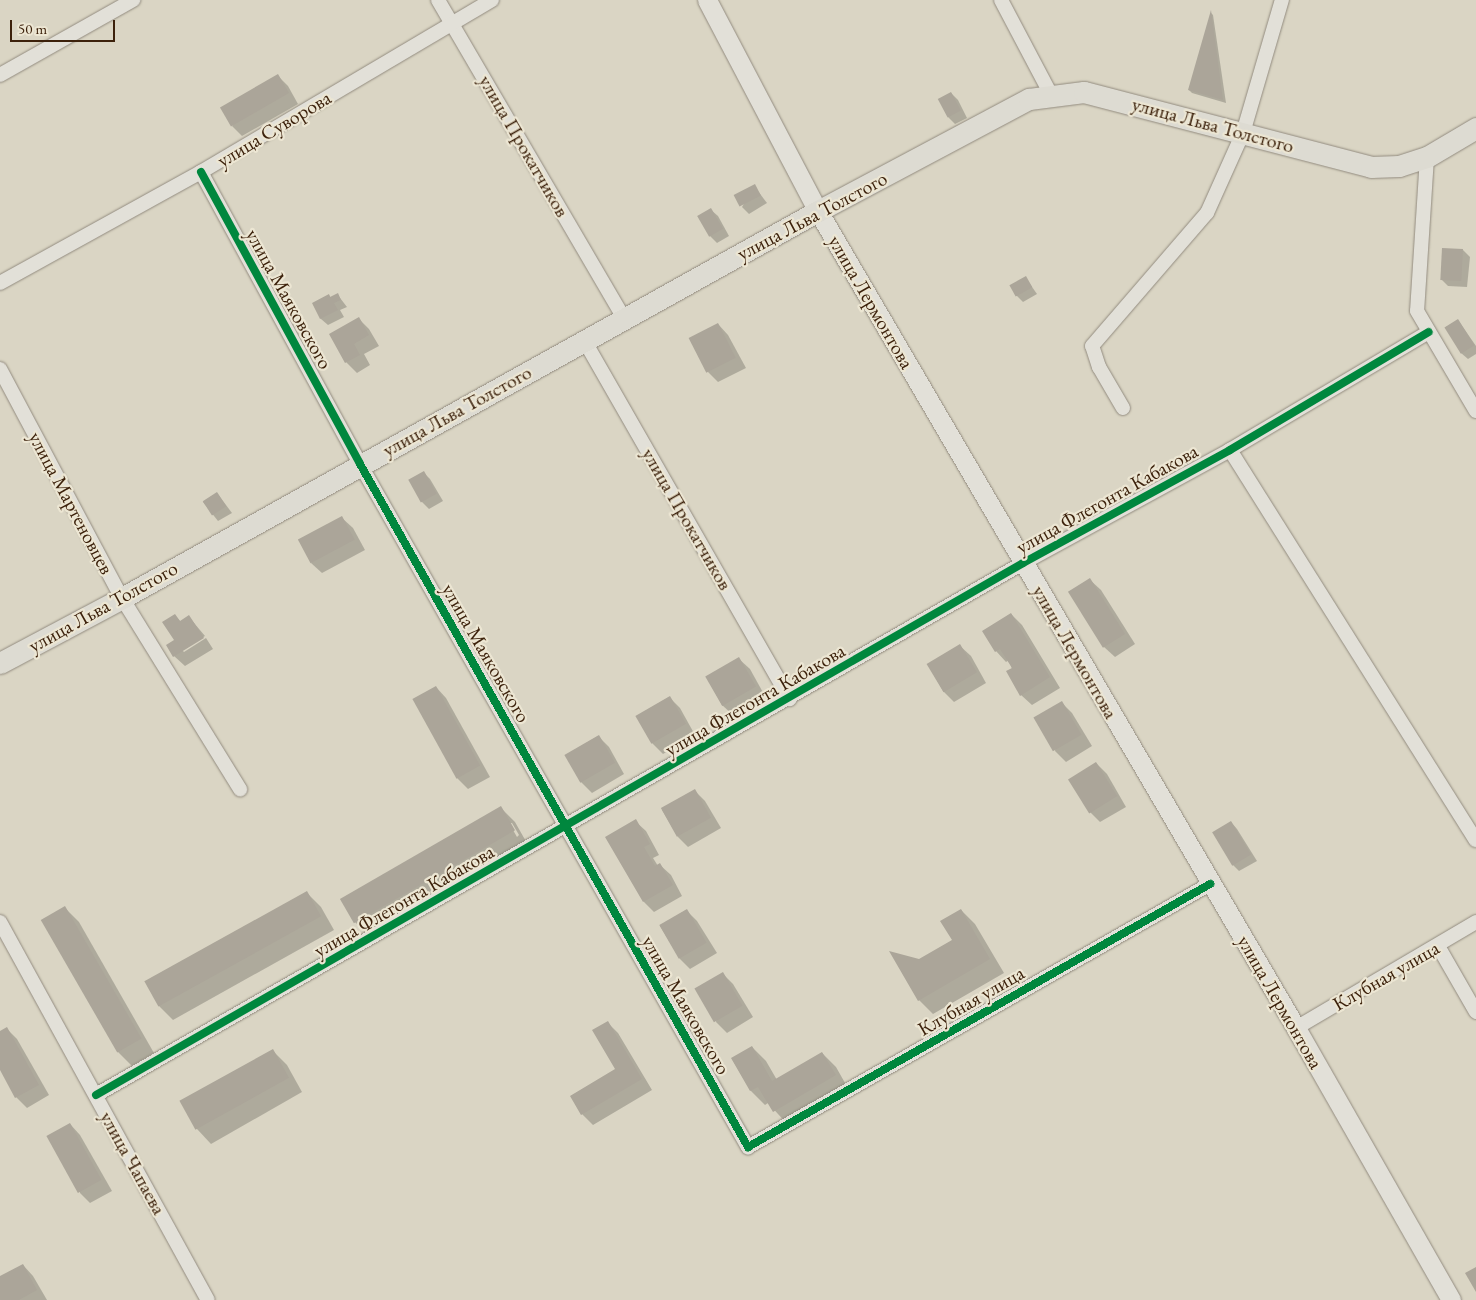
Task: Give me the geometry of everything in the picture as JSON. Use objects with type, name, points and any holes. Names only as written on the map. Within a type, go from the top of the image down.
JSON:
[{"type":"main road","name":"улица Льва Толстого","points":[[0,663],[122,598],[818,211],[1029,99],[1084,92],[1371,167],[1399,166],[1428,157],[1476,128]]},
{"type":"street","points":[[0,75],[132,0]]},
{"type":"street","name":"улица Прокатчиков","points":[[438,0],[624,318]]},
{"type":"street","name":"улица Суворова","points":[[0,283],[201,172],[492,0]]},
{"type":"street","name":"улица Лермонтова","points":[[707,0],[818,211],[1210,884],[1296,1028],[1452,1300]]},
{"type":"street","points":[[1001,0],[1051,95]]},
{"type":"street","points":[[1123,408],[1099,367],[1092,346],[1207,213],[1243,133],[1282,0]]},
{"type":"street","points":[[1428,157],[1417,311],[1476,411]]},
{"type":"street","name":"улица Маяковского","points":[[201,172],[360,464],[748,1146]]},
{"type":"street","name":"улица Флегонта Кабакова","points":[[96,1095],[567,827],[1023,563],[1230,450],[1429,332]]},
{"type":"street","name":"улица Прокатчиков","points":[[584,340],[790,699]]},
{"type":"street","name":"улица Мартеновцев","points":[[0,369],[122,598],[240,789]]},
{"type":"street","points":[[1230,450],[1476,840]]},
{"type":"street","name":"Клубная улица","points":[[748,1146],[1210,884]]},
{"type":"street","name":"улица Чапаева","points":[[0,922],[208,1300]]},
{"type":"street","name":"Клубная улица","points":[[1296,1028],[1476,922]]},
{"type":"street","points":[[1438,946],[1476,1012]]},
{"type":"building","points":[[1211,10],[1223,100],[1188,90]]},
{"type":"building","points":[[278,74],[289,93],[231,127],[220,108]]},
{"type":"building","points":[[951,92],[961,111],[948,118],[938,99]]},
{"type":"building","points":[[755,184],[761,196],[740,206],[734,195]]},
{"type":"building","points":[[711,208],[723,229],[709,237],[697,216]]},
{"type":"building","points":[[1442,248],[1463,249],[1461,281],[1440,280]]},
{"type":"building","points":[[1026,276],[1032,287],[1016,297],[1009,285]]},
{"type":"building","points":[[338,293],[341,300],[334,303],[338,310],[320,319],[312,303],[329,294],[330,297]]},
{"type":"building","points":[[359,317],[369,335],[354,344],[360,355],[345,363],[329,334]]},
{"type":"building","points":[[1458,319],[1474,345],[1461,354],[1444,327]]},
{"type":"building","points":[[718,323],[736,358],[706,373],[689,338]]},
{"type":"building","points":[[424,471],[437,494],[421,502],[408,480]]},
{"type":"building","points":[[217,492],[226,506],[212,516],[203,501]]},
{"type":"building","points":[[342,516],[355,540],[311,563],[298,539]]},
{"type":"building","points":[[1090,578],[1125,634],[1103,648],[1068,592]]},
{"type":"building","points":[[1011,613],[1050,677],[1020,696],[1006,671],[1012,668],[1000,649],[995,652],[982,631]]},
{"type":"building","points":[[175,614],[180,621],[189,615],[204,638],[173,657],[166,645],[174,640],[162,622]]},
{"type":"building","points":[[960,644],[977,672],[944,692],[927,664]]},
{"type":"building","points":[[739,657],[756,686],[722,706],[705,676]]},
{"type":"building","points":[[436,686],[480,766],[457,779],[412,699]]},
{"type":"building","points":[[670,696],[686,724],[651,744],[635,716]]},
{"type":"building","points":[[1062,701],[1082,735],[1053,751],[1033,718]]},
{"type":"building","points":[[599,735],[615,763],[580,783],[564,755]]},
{"type":"building","points":[[1096,762],[1117,796],[1089,813],[1068,779]]},
{"type":"building","points":[[695,789],[711,818],[677,837],[661,808]]},
{"type":"building","points":[[501,806],[515,830],[354,923],[340,899]]},
{"type":"building","points":[[636,819],[650,844],[644,847],[655,866],[660,863],[673,885],[643,902],[605,837]]},
{"type":"building","points":[[1231,821],[1251,854],[1232,866],[1212,832]]},
{"type":"building","points":[[307,891],[321,916],[158,1007],[144,981]]},
{"type":"building","points":[[65,906],[142,1039],[117,1053],[41,920]]},
{"type":"building","points":[[687,909],[706,943],[679,959],[659,925]]},
{"type":"building","points":[[961,909],[990,959],[918,1001],[889,951],[919,959],[952,940],[940,921]]},
{"type":"building","points":[[723,972],[742,1006],[714,1022],[694,988]]},
{"type":"building","points":[[608,1021],[642,1079],[581,1115],[570,1096],[615,1069],[592,1030]]},
{"type":"building","points":[[7,1027],[39,1085],[15,1098],[0,1070],[0,1031]]},
{"type":"building","points":[[752,1046],[772,1081],[822,1052],[836,1075],[773,1112],[758,1087],[750,1091],[731,1058]]},
{"type":"building","points":[[273,1049],[289,1078],[195,1130],[179,1101]]},
{"type":"building","points":[[70,1123],[102,1180],[78,1193],[46,1136]]},
{"type":"building","points":[[23,1264],[37,1290],[19,1300],[0,1300],[0,1276]]},
{"type":"building","points":[[1476,1267],[1476,1292],[1465,1273]]},
{"type":"cycle path","points":[[201,172],[360,464],[748,1147],[1210,884]]},
{"type":"cycle path","points":[[96,1095],[1023,563],[1230,450],[1429,332]]}]
